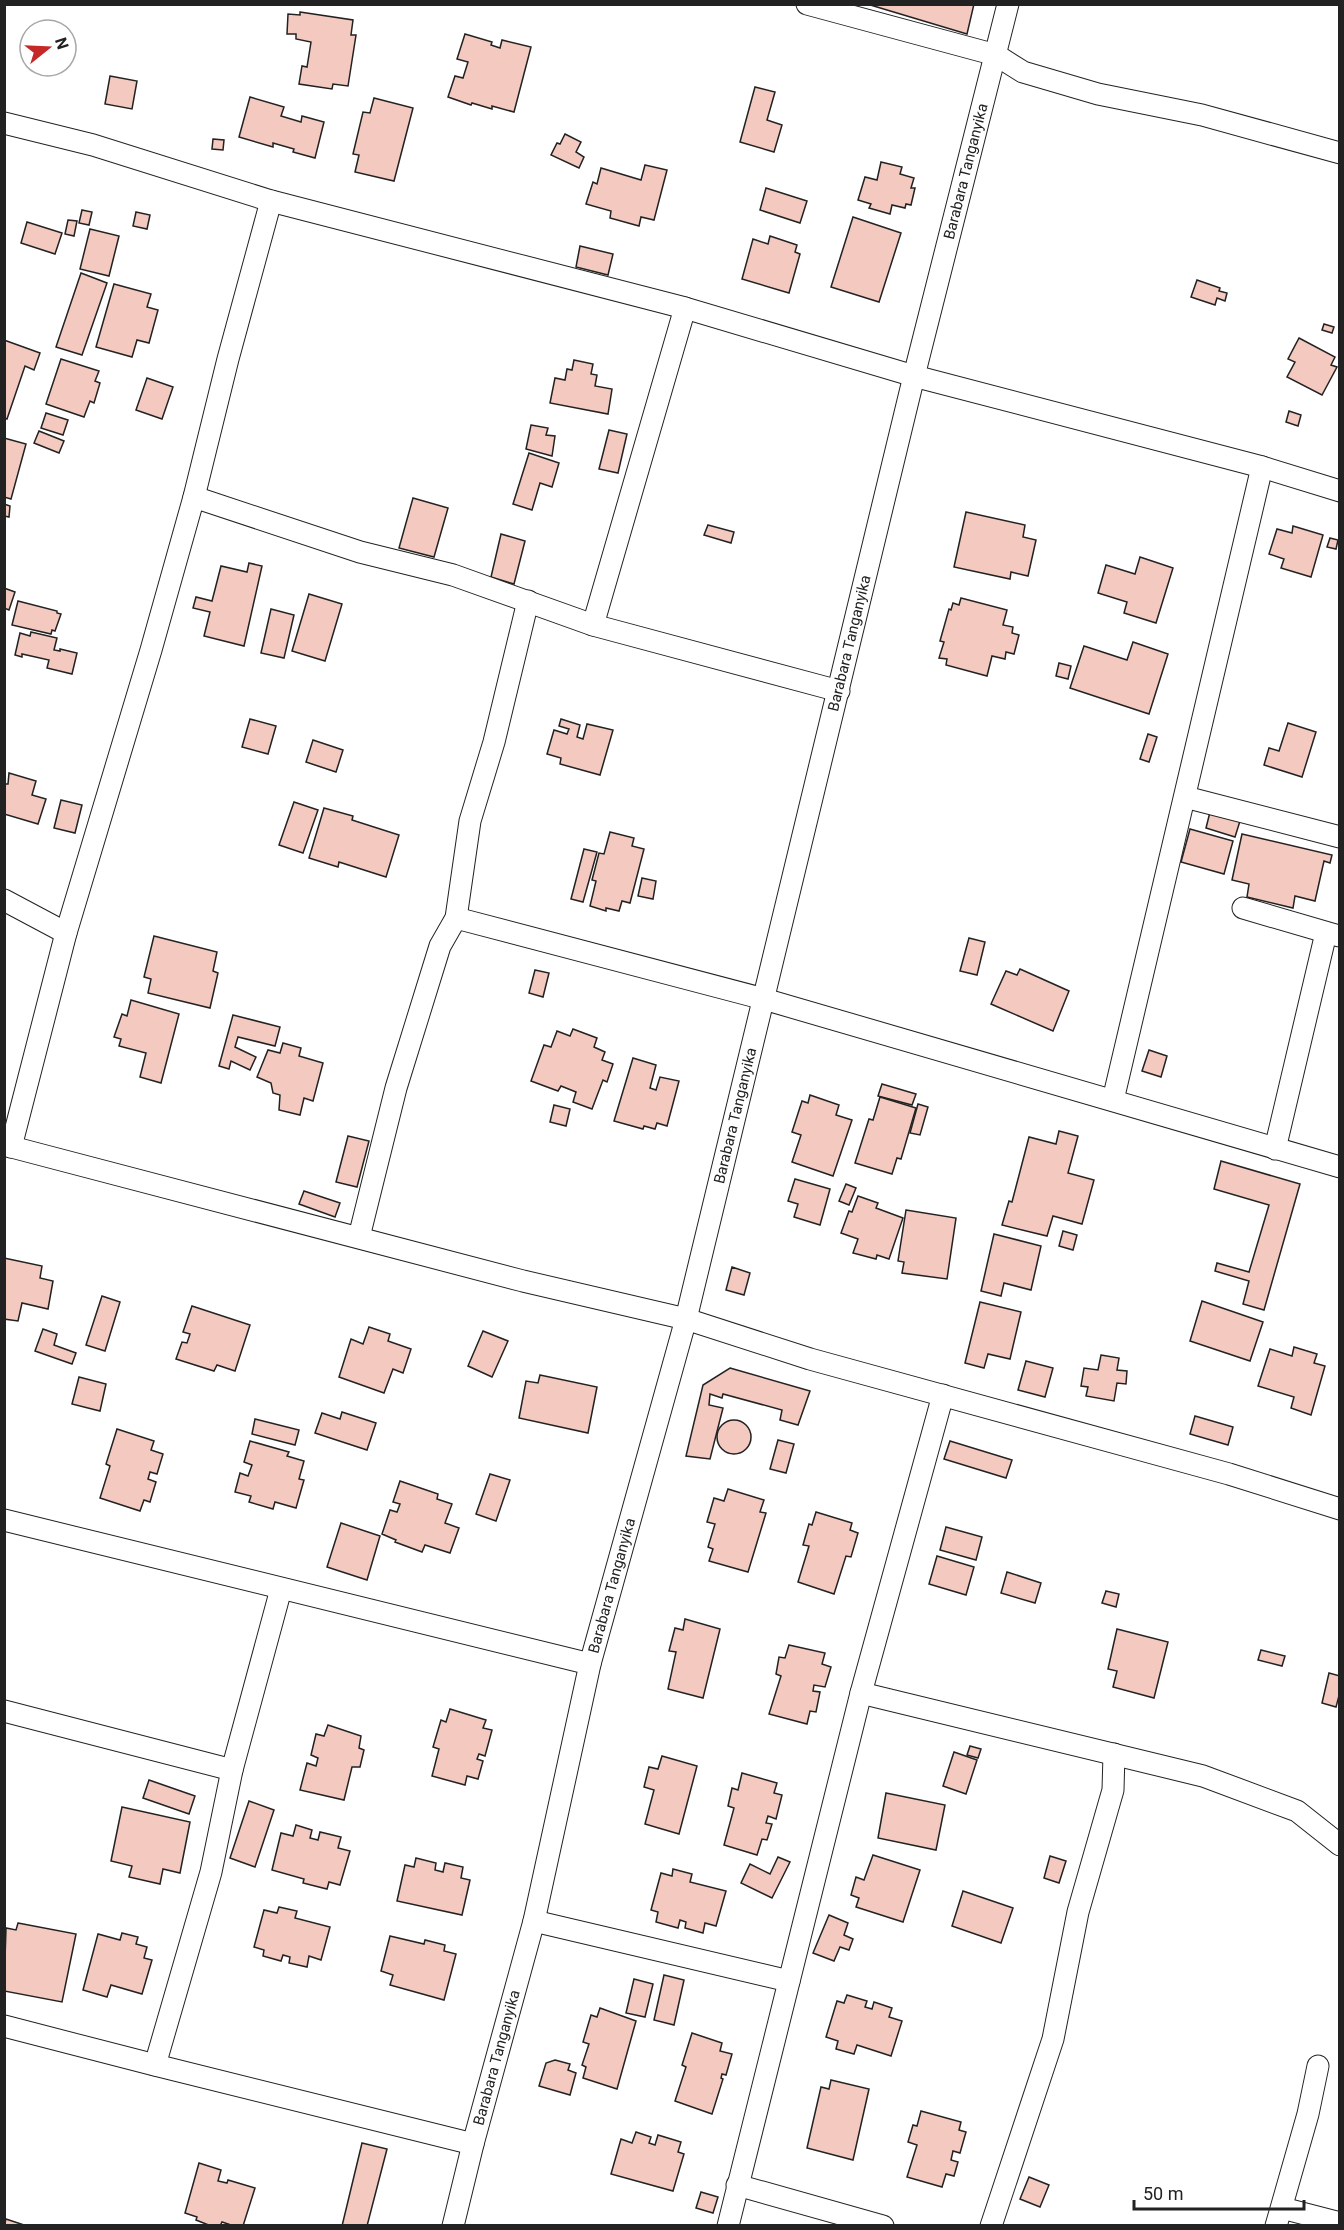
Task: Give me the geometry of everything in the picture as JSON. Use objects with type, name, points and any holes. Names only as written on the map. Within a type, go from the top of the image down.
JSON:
[{"type":"street","points":[[807,4],[996,55],[1023,72],[1098,94],[1202,115],[1340,153]]},
{"type":"street","name":"Barabara Tanganyika","points":[[453,2226],[534,1921],[590,1664],[686,1319],[914,376],[1008,4]]},
{"type":"street","points":[[4,123],[93,145],[271,201],[685,308],[914,376],[1263,467],[1340,491]]},
{"type":"street","points":[[271,201],[228,359],[194,497],[66,933],[8,1146],[523,1281],[686,1319],[810,1359],[1229,1474],[1340,1509]]},
{"type":"street","points":[[593,625],[685,308]]},
{"type":"street","points":[[1113,1100],[1263,467]]},
{"type":"street","points":[[194,497],[360,552],[453,575],[593,625],[839,692]]},
{"type":"street","points":[[359,1237],[396,1088],[440,946],[456,918],[470,821],[494,742],[528,602]]},
{"type":"street","points":[[1185,798],[1340,837]]},
{"type":"street","points":[[4,900],[66,933]]},
{"type":"street","points":[[1243,908],[1333,934],[1275,1149]]},
{"type":"street","points":[[456,918],[764,999],[1340,1167]]},
{"type":"street","points":[[728,2226],[861,1692],[943,1395]]},
{"type":"street","points":[[4,1520],[590,1664]]},
{"type":"street","points":[[155,2065],[211,1872],[232,1770],[281,1589]]},
{"type":"street","points":[[861,1692],[1203,1776],[1297,1811],[1340,1845]]},
{"type":"street","points":[[4,1711],[232,1770]]},
{"type":"street","points":[[991,2226],[1053,2039],[1078,1912],[1113,1791],[1114,1754]]},
{"type":"street","points":[[534,1921],[789,1981]]},
{"type":"street","points":[[4,2025],[473,2144]]},
{"type":"street","points":[[1318,2066],[1308,2114],[1279,2217],[1340,2223]]},
{"type":"street","points":[[737,2185],[883,2226]]},
{"type":"building","points":[[867,4],[974,4],[967,34]]},
{"type":"building","points":[[300,12],[353,20],[351,35],[356,35],[348,86],[333,84],[332,89],[299,84],[302,66],[307,67],[311,42],[296,39],[296,34],[287,34],[288,14],[300,15]]},
{"type":"building","points":[[465,34],[492,42],[491,45],[500,48],[502,40],[531,47],[514,112],[492,106],[492,109],[472,103],[471,105],[448,97],[455,76],[463,78],[468,62],[457,59]]},
{"type":"building","points":[[110,76],[137,81],[132,109],[105,104]]},
{"type":"building","points":[[755,87],[775,92],[767,120],[782,125],[774,152],[740,142]]},
{"type":"building","points":[[250,97],[284,107],[281,116],[301,122],[302,116],[324,122],[315,158],[273,143],[273,147],[239,137]]},
{"type":"building","points":[[374,98],[413,108],[394,181],[355,172],[359,155],[353,154],[363,112],[370,113]]},
{"type":"building","points":[[565,134],[581,142],[576,152],[584,157],[579,168],[551,155]]},
{"type":"building","points":[[213,139],[224,140],[223,150],[212,149]]},
{"type":"building","points":[[881,162],[902,167],[900,174],[914,178],[911,188],[915,188],[911,205],[906,204],[905,208],[892,205],[890,214],[869,208],[871,204],[858,200],[865,177],[877,180]]},
{"type":"building","points":[[645,165],[667,170],[654,220],[641,217],[639,226],[610,218],[611,211],[586,204],[593,182],[597,184],[601,168],[641,180]]},
{"type":"building","points":[[766,188],[807,201],[800,223],[760,210]]},
{"type":"building","points":[[82,210],[92,212],[89,225],[79,223]]},
{"type":"building","points":[[136,212],[150,215],[147,229],[133,226]]},
{"type":"building","points":[[853,217],[901,233],[879,302],[831,287]]},
{"type":"building","points":[[68,220],[77,221],[74,236],[65,234]]},
{"type":"building","points":[[27,222],[62,233],[55,254],[21,243]]},
{"type":"building","points":[[90,229],[119,236],[109,276],[80,269]]},
{"type":"building","points":[[770,236],[797,245],[795,252],[800,254],[789,293],[742,279],[753,239],[768,244]]},
{"type":"building","points":[[580,246],[613,254],[608,275],[576,267]]},
{"type":"building","points":[[81,273],[107,283],[82,355],[56,347]]},
{"type":"building","points":[[1197,280],[1220,288],[1219,291],[1227,293],[1225,301],[1217,298],[1215,305],[1191,297]]},
{"type":"building","points":[[114,284],[151,294],[147,307],[158,310],[149,343],[137,340],[132,357],[96,347]]},
{"type":"building","points":[[1324,324],[1334,327],[1332,333],[1322,330]]},
{"type":"building","points":[[1299,338],[1335,357],[1331,365],[1337,367],[1322,395],[1287,377],[1295,362],[1288,359]]},
{"type":"building","points":[[4,340],[40,353],[34,370],[25,366],[7,419],[4,418]]},
{"type":"building","points":[[61,359],[99,371],[95,381],[100,383],[94,403],[90,401],[84,417],[46,404]]},
{"type":"building","points":[[574,360],[593,364],[591,374],[597,375],[595,386],[612,389],[608,414],[550,403],[555,378],[565,380],[567,369],[572,370]]},
{"type":"building","points":[[147,378],[173,387],[162,419],[136,410]]},
{"type":"building","points":[[1289,411],[1301,415],[1298,426],[1286,422]]},
{"type":"building","points":[[46,413],[68,420],[63,435],[41,428]]},
{"type":"building","points":[[531,425],[548,428],[546,435],[555,436],[552,456],[526,449]]},
{"type":"building","points":[[609,430],[627,434],[618,473],[599,469]]},
{"type":"building","points":[[39,431],[64,441],[59,453],[34,443]]},
{"type":"building","points":[[4,438],[26,444],[11,499],[4,497]]},
{"type":"building","points":[[529,453],[559,463],[552,487],[540,483],[532,510],[513,504]]},
{"type":"building","points":[[413,498],[448,508],[434,557],[399,548]]},
{"type":"building","points":[[4,504],[10,506],[9,517],[4,516]]},
{"type":"building","points":[[966,512],[1025,525],[1023,537],[1036,540],[1028,576],[1011,572],[1010,579],[954,567]]},
{"type":"building","points":[[708,525],[734,532],[731,543],[704,535]]},
{"type":"building","points":[[1293,526],[1323,535],[1311,577],[1281,568],[1284,559],[1269,554],[1277,529],[1292,533]]},
{"type":"building","points":[[501,534],[525,541],[514,584],[491,577]]},
{"type":"building","points":[[1330,538],[1338,540],[1336,549],[1327,547]]},
{"type":"building","points":[[1140,557],[1173,568],[1156,623],[1124,613],[1127,602],[1098,593],[1106,565],[1135,574]]},
{"type":"building","points":[[249,563],[262,566],[244,646],[204,636],[210,612],[193,608],[196,597],[212,601],[221,566],[247,572]]},
{"type":"building","points":[[4,588],[15,592],[9,610],[4,608]]},
{"type":"building","points":[[309,594],[342,604],[325,661],[292,651]]},
{"type":"building","points":[[961,598],[1007,610],[1003,625],[1013,627],[1012,633],[1019,635],[1014,654],[1006,652],[1005,659],[992,656],[987,676],[946,665],[947,659],[939,658],[944,642],[940,641],[949,609],[951,610],[953,603],[959,605]]},
{"type":"building","points":[[18,601],[61,614],[55,631],[52,630],[51,634],[12,625]]},
{"type":"building","points":[[271,609],[294,615],[284,658],[261,653]]},
{"type":"building","points":[[31,632],[57,638],[54,650],[77,653],[72,674],[47,668],[49,660],[22,654],[22,657],[15,655],[20,633],[30,636]]},
{"type":"building","points":[[1133,642],[1168,654],[1149,714],[1070,688],[1084,646],[1127,660]]},
{"type":"building","points":[[1059,663],[1071,666],[1068,679],[1056,676]]},
{"type":"building","points":[[250,719],[276,726],[268,754],[242,747]]},
{"type":"building","points":[[561,719],[580,725],[577,737],[583,739],[587,724],[613,730],[600,775],[560,764],[561,758],[547,754],[554,730],[567,734],[569,729],[559,726]]},
{"type":"building","points":[[1288,723],[1316,732],[1302,777],[1264,765],[1269,748],[1279,751]]},
{"type":"building","points":[[1148,734],[1157,737],[1149,762],[1140,759]]},
{"type":"building","points":[[313,740],[343,750],[336,772],[306,762]]},
{"type":"building","points":[[9,773],[36,781],[32,795],[46,799],[38,824],[4,814],[4,784],[8,784]]},
{"type":"building","points":[[61,800],[82,805],[75,833],[54,828]]},
{"type":"building","points":[[294,802],[318,810],[303,853],[279,845]]},
{"type":"building","points":[[324,808],[353,816],[352,820],[399,835],[386,877],[339,862],[338,867],[309,858]]},
{"type":"building","points":[[1210,812],[1240,821],[1235,837],[1206,828]]},
{"type":"building","points":[[1190,829],[1233,841],[1224,874],[1181,862]]},
{"type":"building","points":[[610,832],[634,838],[632,846],[644,849],[630,903],[622,901],[619,911],[606,908],[606,911],[590,906],[596,881],[592,880],[599,853],[604,854]]},
{"type":"building","points":[[1242,834],[1332,855],[1330,863],[1324,861],[1315,901],[1295,896],[1293,908],[1247,897],[1249,884],[1232,880]]},
{"type":"building","points":[[584,849],[597,852],[583,902],[571,899]]},
{"type":"building","points":[[642,878],[656,881],[653,899],[638,896]]},
{"type":"building","points":[[154,936],[217,952],[213,971],[218,973],[210,1008],[148,993],[151,979],[144,977]]},
{"type":"building","points":[[969,938],[985,942],[977,975],[960,971]]},
{"type":"building","points":[[1020,969],[1069,991],[1053,1031],[991,1004],[1006,971],[1017,975]]},
{"type":"building","points":[[535,970],[549,973],[543,997],[529,993]]},
{"type":"building","points":[[131,1000],[179,1014],[161,1083],[140,1077],[146,1053],[119,1046],[121,1039],[114,1037],[122,1014],[127,1016]]},
{"type":"building","points":[[233,1015],[280,1027],[275,1046],[238,1037],[235,1047],[256,1057],[250,1070],[231,1061],[229,1069],[219,1066]]},
{"type":"building","points":[[573,1029],[597,1038],[594,1047],[605,1052],[602,1060],[613,1064],[607,1082],[603,1080],[592,1109],[573,1102],[576,1092],[561,1086],[558,1091],[531,1081],[544,1045],[551,1047],[557,1031],[570,1036]]},
{"type":"building","points":[[283,1043],[301,1048],[299,1056],[323,1063],[313,1101],[304,1098],[300,1115],[279,1110],[280,1095],[273,1093],[271,1083],[257,1077],[268,1050],[280,1053]]},
{"type":"building","points":[[1149,1050],[1167,1056],[1161,1077],[1142,1071]]},
{"type":"building","points":[[633,1058],[656,1065],[650,1088],[656,1090],[660,1077],[679,1081],[667,1126],[657,1123],[655,1129],[644,1126],[643,1129],[614,1121]]},
{"type":"building","points":[[882,1084],[916,1094],[912,1105],[878,1096]]},
{"type":"building","points":[[810,1095],[839,1105],[836,1115],[852,1120],[833,1176],[792,1162],[801,1135],[792,1132],[802,1101],[808,1103]]},
{"type":"building","points":[[880,1097],[916,1108],[901,1159],[897,1158],[892,1174],[855,1163],[869,1119],[873,1120]]},
{"type":"building","points":[[918,1104],[928,1107],[920,1135],[910,1133]]},
{"type":"building","points":[[554,1105],[570,1109],[566,1126],[550,1122]]},
{"type":"building","points":[[1059,1131],[1078,1136],[1068,1173],[1094,1180],[1082,1224],[1053,1216],[1047,1236],[1002,1225],[1009,1201],[1012,1202],[1029,1137],[1056,1144]]},
{"type":"building","points":[[348,1136],[369,1141],[357,1187],[336,1182]]},
{"type":"building","points":[[1221,1161],[1300,1184],[1264,1310],[1243,1304],[1249,1281],[1215,1271],[1217,1263],[1249,1272],[1269,1205],[1214,1189]]},
{"type":"building","points":[[795,1179],[830,1189],[820,1225],[794,1217],[798,1204],[788,1201]]},
{"type":"building","points":[[846,1184],[856,1188],[849,1205],[839,1201]]},
{"type":"building","points":[[304,1191],[340,1203],[335,1217],[299,1204]]},
{"type":"building","points":[[858,1196],[878,1203],[876,1208],[903,1218],[889,1259],[877,1255],[876,1259],[853,1253],[858,1239],[841,1233],[849,1211],[852,1212]]},
{"type":"building","points":[[906,1210],[956,1218],[947,1279],[902,1273],[904,1262],[898,1261]]},
{"type":"building","points":[[1063,1231],[1077,1235],[1073,1250],[1059,1246]]},
{"type":"building","points":[[994,1234],[1041,1246],[1031,1290],[1004,1283],[1001,1296],[981,1291]]},
{"type":"building","points":[[4,1258],[42,1266],[40,1278],[53,1281],[48,1309],[22,1303],[18,1321],[4,1319]]},
{"type":"building","points":[[732,1267],[750,1273],[744,1295],[726,1290]]},
{"type":"building","points":[[102,1296],[120,1302],[105,1351],[86,1345]]},
{"type":"building","points":[[1202,1301],[1263,1322],[1250,1361],[1190,1341]]},
{"type":"building","points":[[980,1302],[1021,1312],[1010,1359],[988,1354],[984,1368],[965,1363]]},
{"type":"building","points":[[192,1306],[250,1325],[235,1371],[217,1365],[214,1371],[176,1359],[182,1342],[187,1343],[190,1334],[183,1332]]},
{"type":"building","points":[[369,1327],[390,1334],[388,1341],[411,1349],[403,1373],[393,1369],[384,1393],[339,1377],[351,1339],[363,1344]]},
{"type":"building","points":[[43,1329],[57,1334],[54,1345],[76,1353],[72,1364],[35,1351]]},
{"type":"building","points":[[483,1331],[508,1341],[492,1377],[468,1366]]},
{"type":"building","points":[[1294,1347],[1317,1354],[1314,1363],[1325,1366],[1311,1415],[1291,1408],[1294,1397],[1258,1386],[1270,1349],[1292,1356]]},
{"type":"building","points":[[1101,1355],[1119,1358],[1117,1370],[1127,1371],[1126,1384],[1117,1383],[1114,1401],[1086,1396],[1088,1387],[1081,1386],[1084,1368],[1098,1370]]},
{"type":"building","points":[[1026,1361],[1053,1368],[1045,1397],[1018,1390]]},
{"type":"building","points":[[730,1368],[810,1391],[798,1425],[780,1420],[782,1410],[723,1394],[722,1398],[710,1394],[709,1405],[723,1408],[710,1459],[686,1456],[703,1385]]},
{"type":"building","points":[[540,1375],[597,1387],[588,1433],[519,1418],[526,1381],[538,1383]]},
{"type":"building","points":[[79,1377],[106,1384],[100,1411],[72,1404]]},
{"type":"building","points":[[342,1412],[376,1423],[367,1450],[315,1433],[322,1413],[340,1419]]},
{"type":"building","points":[[1195,1416],[1233,1427],[1228,1445],[1190,1434]]},
{"type":"building","points":[[255,1419],[299,1430],[295,1445],[252,1434]]},
{"type":"building","points":[[734,1420],[746,1425],[751,1437],[746,1449],[734,1454],[722,1449],[717,1437],[722,1425]]},
{"type":"building","points":[[117,1429],[154,1441],[151,1450],[163,1454],[157,1474],[150,1472],[148,1479],[156,1482],[150,1502],[144,1500],[140,1511],[100,1498],[110,1466],[106,1464]]},
{"type":"building","points":[[778,1440],[794,1444],[786,1473],[770,1469]]},
{"type":"building","points":[[250,1441],[289,1452],[287,1456],[304,1461],[299,1479],[304,1480],[296,1508],[275,1502],[273,1509],[249,1502],[251,1496],[235,1492],[240,1473],[248,1476],[252,1465],[244,1462]]},
{"type":"building","points":[[950,1441],[1012,1460],[1006,1478],[944,1459]]},
{"type":"building","points":[[490,1474],[510,1480],[496,1521],[476,1514]]},
{"type":"building","points":[[400,1481],[438,1494],[437,1499],[452,1504],[445,1523],[459,1528],[450,1553],[425,1545],[422,1552],[395,1542],[396,1540],[382,1534],[390,1510],[397,1512],[400,1504],[393,1502]]},
{"type":"building","points":[[728,1489],[764,1500],[760,1512],[766,1513],[748,1572],[709,1561],[713,1549],[708,1547],[715,1524],[707,1522],[714,1498],[724,1501]]},
{"type":"building","points":[[816,1512],[852,1523],[850,1530],[858,1533],[851,1557],[846,1556],[834,1594],[798,1582],[809,1546],[803,1545],[809,1524],[812,1525]]},
{"type":"building","points":[[341,1523],[380,1536],[367,1580],[327,1567]]},
{"type":"building","points":[[946,1527],[982,1537],[976,1560],[940,1550]]},
{"type":"building","points":[[937,1556],[974,1567],[966,1595],[929,1584]]},
{"type":"building","points":[[1007,1572],[1041,1583],[1035,1603],[1001,1593]]},
{"type":"building","points":[[1106,1591],[1119,1594],[1116,1607],[1102,1603]]},
{"type":"building","points":[[685,1619],[720,1629],[703,1698],[668,1689],[676,1652],[669,1651],[675,1628],[683,1630]]},
{"type":"building","points":[[1117,1629],[1168,1642],[1154,1698],[1113,1687],[1117,1671],[1108,1669]]},
{"type":"building","points":[[789,1645],[825,1653],[822,1664],[831,1667],[825,1687],[814,1685],[813,1691],[820,1692],[816,1712],[810,1711],[807,1724],[769,1714],[781,1676],[776,1674],[779,1657],[785,1658]]},
{"type":"building","points":[[1261,1650],[1285,1656],[1282,1666],[1258,1660]]},
{"type":"building","points":[[1329,1673],[1340,1676],[1340,1692],[1336,1707],[1322,1703]]},
{"type":"building","points":[[450,1709],[486,1720],[483,1728],[492,1730],[485,1756],[479,1754],[477,1759],[483,1761],[478,1779],[467,1776],[465,1785],[432,1776],[439,1749],[433,1747],[441,1720],[446,1722]]},
{"type":"building","points":[[328,1725],[361,1736],[359,1748],[364,1750],[360,1767],[352,1767],[344,1800],[300,1790],[307,1763],[316,1766],[318,1758],[311,1755],[316,1734],[324,1736]]},
{"type":"building","points":[[970,1746],[981,1749],[978,1758],[967,1755]]},
{"type":"building","points":[[954,1752],[977,1760],[966,1794],[943,1786]]},
{"type":"building","points":[[662,1756],[697,1766],[679,1834],[645,1824],[654,1790],[644,1787],[649,1767],[658,1769]]},
{"type":"building","points":[[742,1773],[777,1783],[774,1793],[782,1795],[776,1819],[768,1816],[766,1823],[772,1824],[767,1840],[762,1839],[757,1855],[724,1845],[734,1808],[728,1806],[732,1788],[738,1790]]},
{"type":"building","points":[[149,1780],[195,1796],[189,1814],[143,1798]]},
{"type":"building","points":[[886,1793],[945,1805],[936,1850],[878,1838]]},
{"type":"building","points":[[249,1801],[274,1810],[255,1867],[230,1858]]},
{"type":"building","points":[[122,1807],[190,1822],[180,1873],[163,1869],[160,1884],[129,1877],[132,1866],[111,1861]]},
{"type":"building","points":[[296,1825],[312,1830],[310,1838],[318,1840],[320,1832],[341,1837],[338,1848],[350,1851],[340,1885],[329,1882],[327,1889],[303,1883],[304,1879],[272,1870],[281,1833],[293,1836]]},
{"type":"building","points":[[873,1855],[920,1870],[903,1922],[856,1907],[859,1898],[851,1895],[856,1877],[864,1880]]},
{"type":"building","points":[[1050,1856],[1066,1861],[1059,1883],[1044,1878]]},
{"type":"building","points":[[778,1857],[790,1862],[772,1898],[741,1883],[750,1864],[770,1874]]},
{"type":"building","points":[[416,1858],[436,1863],[435,1870],[443,1872],[445,1863],[463,1867],[461,1878],[470,1880],[462,1915],[397,1901],[405,1865],[414,1867]]},
{"type":"building","points":[[673,1869],[692,1874],[690,1882],[726,1891],[716,1926],[705,1923],[703,1933],[685,1928],[686,1922],[680,1920],[678,1928],[656,1922],[658,1912],[651,1910],[661,1873],[672,1876]]},
{"type":"building","points":[[963,1891],[1013,1908],[1001,1943],[952,1926]]},
{"type":"building","points":[[279,1907],[297,1911],[295,1918],[330,1927],[321,1960],[309,1956],[307,1967],[289,1963],[290,1957],[283,1955],[281,1961],[263,1956],[264,1950],[254,1947],[264,1910],[277,1913]]},
{"type":"building","points":[[829,1915],[848,1923],[844,1935],[853,1939],[849,1950],[840,1947],[834,1961],[813,1953]]},
{"type":"building","points":[[18,1923],[76,1934],[62,2002],[4,1991],[6,1928],[16,1930]]},
{"type":"building","points":[[122,1933],[138,1937],[136,1944],[147,1947],[144,1958],[152,1960],[142,1994],[111,1985],[107,1997],[83,1990],[98,1934],[120,1940]]},
{"type":"building","points":[[390,1936],[424,1944],[425,1940],[445,1945],[444,1951],[456,1954],[444,2000],[390,1985],[393,1975],[381,1971]]},
{"type":"building","points":[[664,1975],[684,1980],[674,2025],[654,2020]]},
{"type":"building","points":[[634,1979],[653,1984],[645,2017],[626,2013]]},
{"type":"building","points":[[847,1995],[867,2001],[865,2007],[872,2009],[874,2002],[892,2008],[889,2017],[902,2021],[891,2056],[857,2045],[854,2054],[836,2049],[838,2041],[826,2037],[837,2001],[844,2003]]},
{"type":"building","points":[[600,2008],[636,2021],[617,2089],[583,2078],[586,2067],[582,2065],[589,2044],[583,2042],[591,2015],[597,2017]]},
{"type":"building","points":[[692,2033],[722,2043],[720,2051],[732,2054],[726,2075],[722,2074],[723,2079],[712,2114],[675,2101],[686,2067],[682,2065]]},
{"type":"building","points":[[555,2060],[570,2064],[568,2070],[576,2073],[570,2095],[539,2086],[546,2063]]},
{"type":"building","points":[[831,2080],[869,2089],[853,2160],[807,2148],[821,2087],[829,2089]]},
{"type":"building","points":[[921,2111],[961,2122],[959,2130],[966,2132],[960,2153],[953,2151],[951,2160],[958,2162],[954,2176],[946,2174],[942,2187],[907,2177],[917,2145],[908,2142],[913,2125],[917,2126]]},
{"type":"building","points":[[636,2132],[651,2137],[649,2143],[655,2145],[658,2135],[681,2142],[678,2152],[684,2154],[673,2191],[611,2174],[621,2139],[632,2143]]},
{"type":"building","points":[[362,2143],[387,2149],[367,2226],[342,2226]]},
{"type":"building","points":[[199,2163],[221,2170],[218,2181],[227,2183],[228,2180],[255,2188],[243,2226],[222,2222],[220,2226],[211,2226],[185,2213]]},
{"type":"building","points":[[1029,2177],[1049,2185],[1040,2207],[1020,2199]]},
{"type":"building","points":[[701,2192],[718,2197],[713,2213],[696,2208]]},
{"type":"building","points":[[6,2219],[27,2226],[4,2226]]}]
